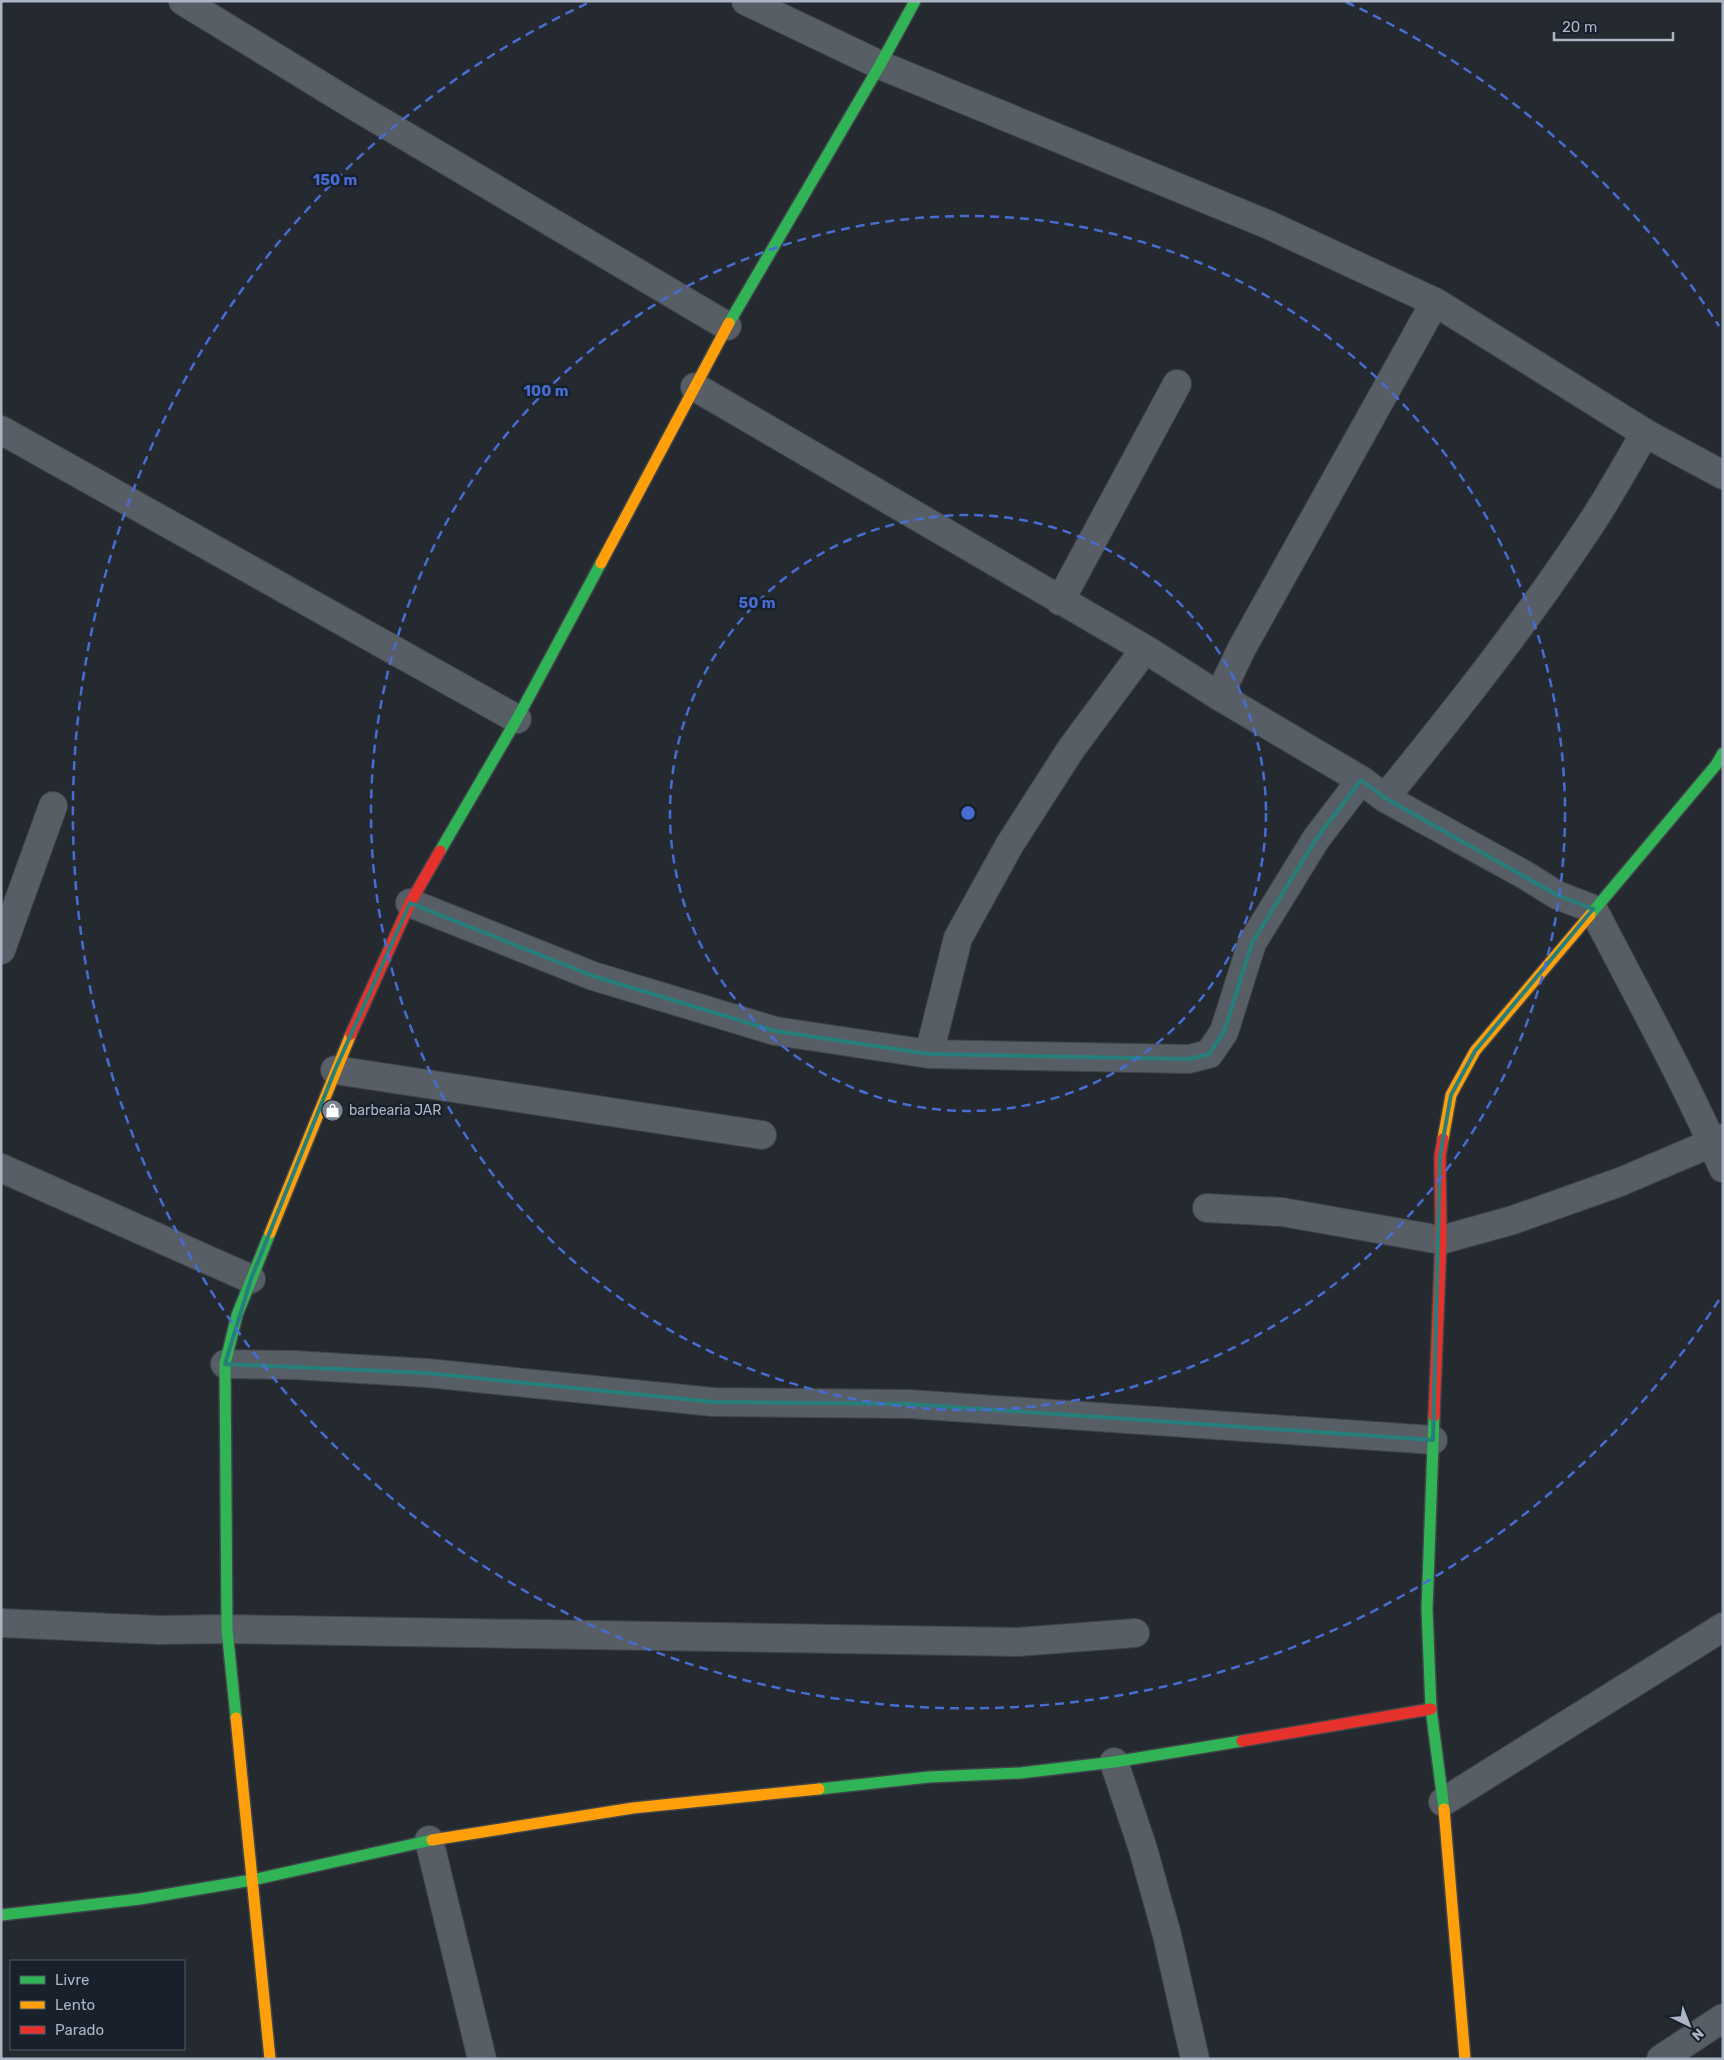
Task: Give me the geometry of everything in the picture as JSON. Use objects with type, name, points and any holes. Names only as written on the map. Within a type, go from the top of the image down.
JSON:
[{"type":"street","points":[[184,1],[353,105],[727,326]]},
{"type":"street","points":[[746,1],[880,65],[1260,221],[1435,302],[1645,433],[1723,475]]},
{"type":"street","points":[[270,2059],[227,1629],[225,1364],[237,1315],[335,1070],[410,903],[517,719],[727,326],[880,65],[915,1]]},
{"type":"street","points":[[1219,696],[1247,639],[1435,302]]},
{"type":"street","points":[[1060,601],[1177,384]]},
{"type":"street","points":[[696,387],[1145,649],[1219,696],[1361,780],[1385,798],[1525,875],[1557,895],[1593,909],[1717,1140],[1723,1168]]},
{"type":"street","points":[[1,430],[517,719]]},
{"type":"street","points":[[1385,798],[1488,671],[1543,594],[1582,539],[1645,433]]},
{"type":"street","points":[[929,1054],[958,938],[1010,844],[1071,749],[1145,649]]},
{"type":"street","points":[[1465,2059],[1443,1802],[1431,1709],[1427,1609],[1441,1240],[1440,1156],[1450,1095],[1475,1051],[1593,909],[1720,766]]},
{"type":"street","points":[[410,903],[593,976],[775,1031],[929,1054],[1189,1059],[1209,1054],[1224,1032],[1252,943],[1316,839],[1361,780]]},
{"type":"street","points":[[1,950],[53,806]]},
{"type":"street","points":[[335,1070],[762,1136]]},
{"type":"street","points":[[1207,1208],[1282,1212],[1441,1240],[1513,1220],[1620,1182],[1717,1140]]},
{"type":"street","points":[[1,1168],[251,1279]]},
{"type":"street","points":[[225,1364],[294,1365],[427,1373],[713,1402],[909,1404],[1433,1440]]},
{"type":"street","points":[[1,1623],[159,1630],[227,1629],[1017,1642],[1135,1633]]},
{"type":"street","points":[[1443,1802],[1723,1627]]},
{"type":"street","points":[[1,1915],[140,1899],[252,1880],[429,1840],[633,1808],[929,1777],[1020,1773],[1114,1762],[1431,1709]]},
{"type":"street","points":[[1114,1762],[1143,1849],[1164,1926],[1194,2059]]},
{"type":"street","points":[[429,1840],[482,2059]]},
{"type":"street","points":[[1661,2059],[1723,2018]]},
{"type":"highlighted area","points":[[1361,780],[1385,798],[1557,895],[1593,909],[1475,1051],[1451,1095],[1440,1156],[1433,1440],[909,1404],[713,1402],[427,1373],[225,1364],[251,1279],[335,1070],[410,903],[593,976],[775,1031],[929,1054],[1189,1059],[1209,1054],[1224,1032],[1252,943],[1316,839]]},
{"type":"traffic: fast","points":[[729,323],[880,65],[915,1]]},
{"type":"traffic: fast","points":[[440,851],[517,719],[601,563]]},
{"type":"traffic: fast","points":[[1590,915],[1716,765],[1723,753]]},
{"type":"traffic: fast","points":[[236,1718],[227,1629],[225,1364],[237,1315],[270,1233]]},
{"type":"traffic: fast","points":[[1434,1416],[1427,1609],[1431,1709],[1444,1809]]},
{"type":"traffic: fast","points":[[819,1789],[929,1777],[1020,1773],[1114,1762],[1242,1741]]},
{"type":"traffic: fast","points":[[1,1915],[140,1899],[252,1880],[432,1840]]},
{"type":"traffic: slow","points":[[601,563],[729,323]]},
{"type":"traffic: slow","points":[[1443,1139],[1451,1095],[1475,1051],[1590,915]]},
{"type":"traffic: slow","points":[[270,1233],[351,1034]]},
{"type":"traffic: slow","points":[[236,1718],[270,2059]]},
{"type":"traffic: slow","points":[[432,1840],[633,1808],[819,1789]]},
{"type":"traffic: slow","points":[[1444,1809],[1465,2059]]},
{"type":"traffic: jam","points":[[351,1034],[410,903],[440,851]]},
{"type":"traffic: jam","points":[[1434,1416],[1441,1240],[1440,1156],[1443,1139]]},
{"type":"traffic: jam","points":[[1242,1741],[1431,1709]]},
{"type":"place","name":"barbearia JAR","points":[[333,1110]]}]
